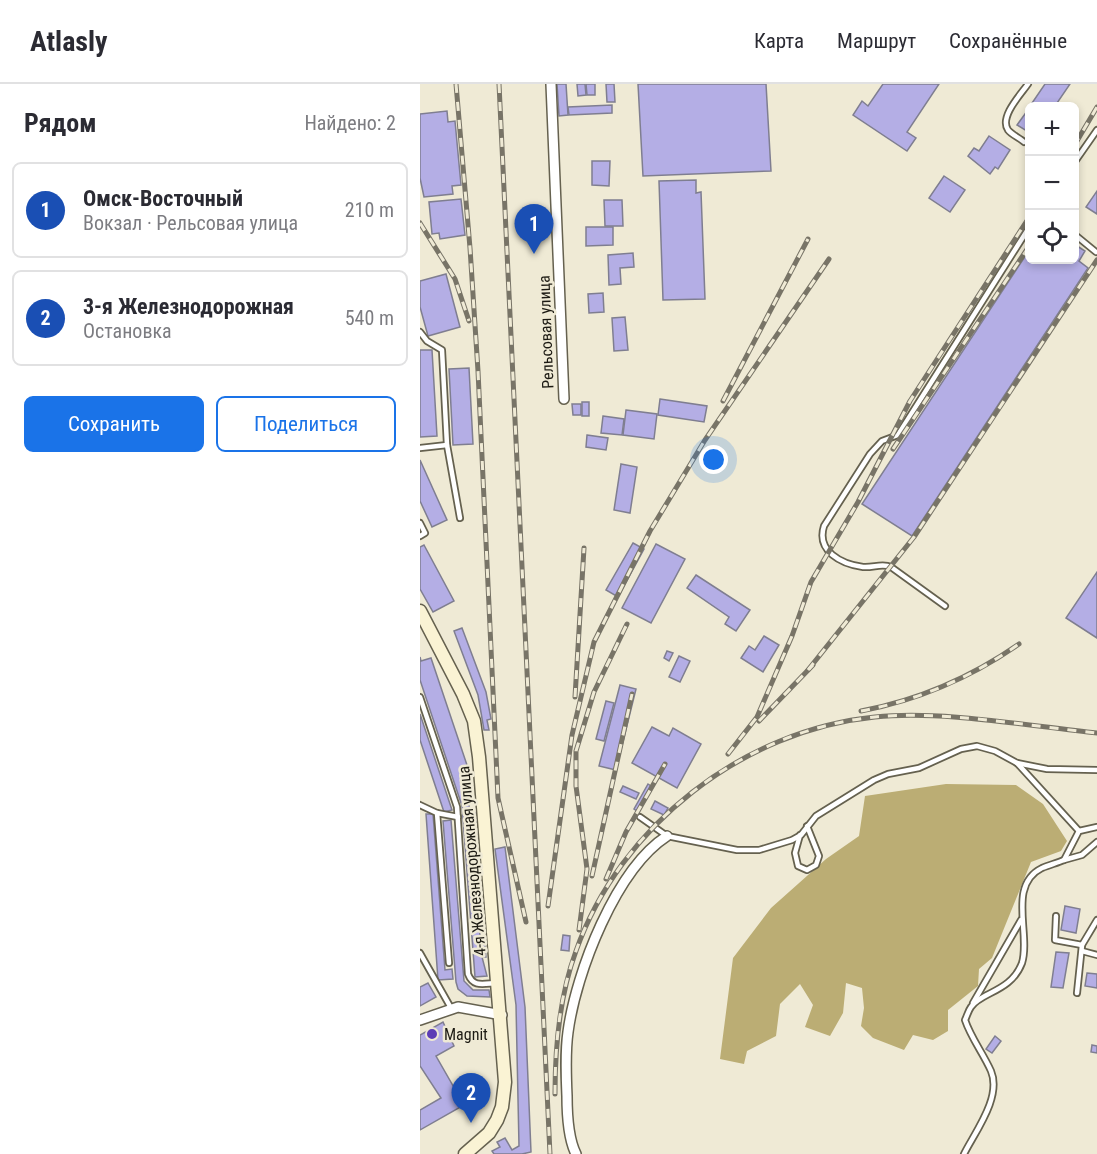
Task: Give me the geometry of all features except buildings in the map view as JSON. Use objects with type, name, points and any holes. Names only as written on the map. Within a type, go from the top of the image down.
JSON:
[{"type":"main road","name":"4-я Железнодорожная улица","points":[[420,610],[474,721],[502,1015],[505,1082],[502,1107],[497,1120],[481,1141],[465,1154]]},
{"type":"street","name":"Рельсовая улица","points":[[551,84],[564,399]]},
{"type":"street","points":[[576,1154],[567,1110],[566,1071],[568,1030],[576,998],[594,940],[622,881],[650,847],[667,836]]},
{"type":"street","points":[[420,1020],[451,1008],[468,1008],[502,1015]]},
{"type":"lane","points":[[1024,142],[1008,130],[1006,123],[1007,115],[1028,84]]},
{"type":"lane","points":[[1079,156],[1097,130]]},
{"type":"lane","points":[[945,606],[891,567],[886,565],[864,567],[847,562],[828,551],[821,542],[821,536],[824,526],[870,454],[882,441],[898,435],[1025,232]]},
{"type":"lane","points":[[1079,238],[1096,252]]},
{"type":"lane","points":[[420,332],[427,341],[442,350],[447,445],[460,518]]},
{"type":"lane","points":[[420,448],[447,445]]},
{"type":"lane","points":[[420,523],[425,533],[420,536]]},
{"type":"lane","points":[[420,697],[458,817],[468,974],[476,984],[499,983]]},
{"type":"lane","points":[[807,826],[819,856],[816,865],[807,870],[798,866],[795,853],[801,835],[807,826],[816,816],[874,780],[888,774],[919,768],[961,749],[977,746],[995,751],[1017,763],[1047,770],[1097,770]]},
{"type":"lane","points":[[1017,763],[1079,831]]},
{"type":"lane","points":[[420,805],[437,813],[458,817]]},
{"type":"lane","points":[[437,813],[449,963]]},
{"type":"lane","points":[[640,817],[667,836],[737,850],[759,850],[781,845],[801,835]]},
{"type":"lane","points":[[1079,831],[1097,827]]},
{"type":"lane","points":[[1064,860],[1079,831]]},
{"type":"lane","points":[[971,1006],[1011,980],[1022,963],[1024,891],[1029,879],[1040,869],[1082,855],[1097,842]]},
{"type":"lane","points":[[1056,916],[1055,940],[1097,955]]},
{"type":"lane","points":[[964,1154],[988,1107],[993,1092],[992,1074],[965,1020],[1022,917]]},
{"type":"lane","points":[[1077,993],[1082,948],[1097,920]]},
{"type":"lane","points":[[420,953],[451,1008]]},
{"type":"shaded area","points":[[946,784],[1016,785],[1043,804],[1067,841],[1061,851],[1031,862],[992,958],[979,969],[978,986],[948,1010],[948,1031],[933,1040],[913,1035],[904,1050],[873,1038],[861,1026],[864,1008],[862,988],[846,983],[843,1013],[830,1036],[805,1027],[813,1005],[800,984],[780,1004],[776,1036],[747,1051],[744,1064],[720,1059],[733,958],[771,908],[826,859],[859,836],[865,796]]},
{"type":"railway","points":[[456,84],[478,371],[498,798],[526,922]]},
{"type":"railway","points":[[499,84],[550,1154]]},
{"type":"railway","points":[[1079,138],[1097,107]]},
{"type":"railway","points":[[420,223],[455,279],[469,321]]},
{"type":"railway","points":[[728,754],[757,717],[792,636],[811,582],[858,502],[910,401],[1025,224]]},
{"type":"railway","points":[[723,401],[808,239]]},
{"type":"railway","points":[[893,449],[1025,252]]},
{"type":"railway","points":[[548,906],[572,735],[594,642],[650,531],[705,440],[829,259]]},
{"type":"railway","points":[[808,670],[914,537],[1097,260]]},
{"type":"railway","points":[[575,697],[584,548]]},
{"type":"railway","points":[[579,930],[587,869],[576,786],[576,751],[594,692],[627,624]]},
{"type":"railway","points":[[861,711],[903,701],[943,686],[982,667],[1019,644]]},
{"type":"railway","points":[[759,721],[813,665]]},
{"type":"railway","points":[[592,876],[632,694]]},
{"type":"railway","points":[[555,1094],[557,1040],[562,1004],[570,968],[596,906],[623,864],[655,825],[692,792],[734,764],[779,741],[826,726],[875,717],[901,715],[956,717],[1097,733]]},
{"type":"railway","points":[[606,879],[626,832],[665,764]]},
{"type":"place","name":"Омск-Восточный","points":[[534,254]]},
{"type":"place","name":"Magnit","points":[[432,1034]]},
{"type":"place","name":"3-я Железнодорожная","points":[[471,1123]]}]
